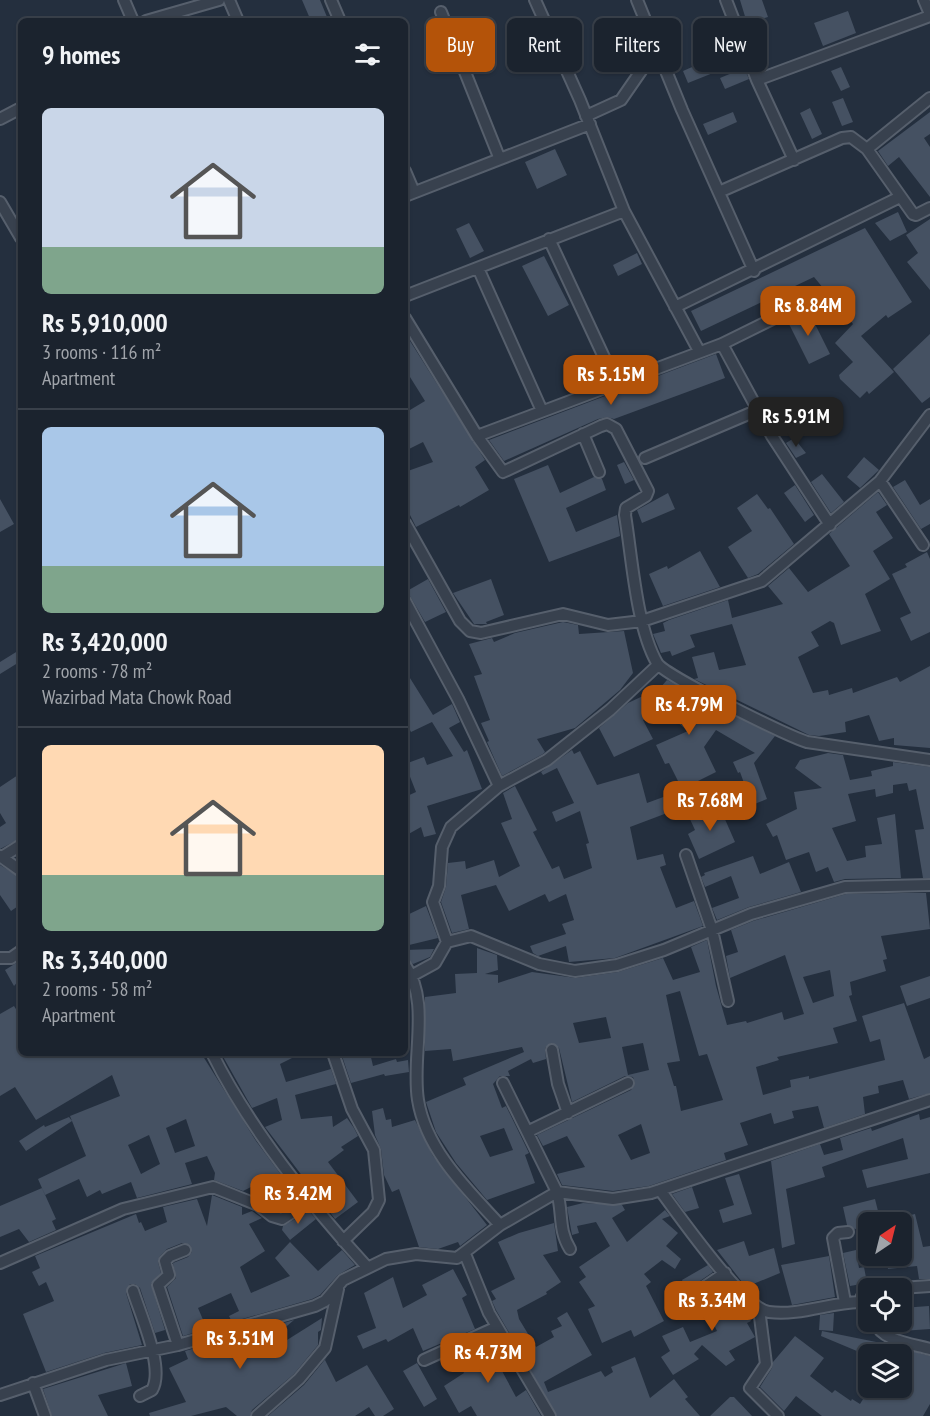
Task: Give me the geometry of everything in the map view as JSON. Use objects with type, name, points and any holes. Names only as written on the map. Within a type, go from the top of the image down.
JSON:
[{"type":"street","points":[[124,0],[132,18]]},
{"type":"street","points":[[156,18],[219,0]]},
{"type":"street","points":[[229,0],[237,18]]},
{"type":"street","points":[[331,0],[339,18]]},
{"type":"street","points":[[535,0],[588,120],[624,211],[699,351]]},
{"type":"street","points":[[637,0],[644,18]]},
{"type":"street","points":[[726,0],[757,81],[794,160]]},
{"type":"street","points":[[757,81],[930,15],[924,0]]},
{"type":"street","points":[[441,12],[499,157]]},
{"type":"street","points":[[410,194],[588,120],[621,100],[640,72]]},
{"type":"street","points":[[667,72],[754,271]]},
{"type":"street","points":[[867,149],[930,98]]},
{"type":"street","points":[[0,119],[18,110]]},
{"type":"street","points":[[719,192],[842,138],[851,137],[867,149],[900,197],[916,215],[930,208]]},
{"type":"street","points":[[675,308],[900,197]]},
{"type":"street","points":[[0,202],[18,233]]},
{"type":"street","points":[[408,295],[624,211]]},
{"type":"street","points":[[549,239],[616,383]]},
{"type":"street","points":[[478,268],[542,411]]},
{"type":"street","points":[[477,436],[722,344],[817,297]]},
{"type":"street","points":[[408,323],[477,436],[503,472],[607,424],[616,429],[648,490],[646,496],[626,508],[625,515],[642,621],[658,664],[714,698],[791,737],[807,742],[930,760]]},
{"type":"street","points":[[722,344],[758,410],[830,525]]},
{"type":"street","points":[[645,458],[758,410]]},
{"type":"street","points":[[408,532],[460,621],[470,631],[481,633],[563,614],[608,625],[642,621],[762,581],[880,481],[930,415]]},
{"type":"street","points":[[583,434],[599,472]]},
{"type":"street","points":[[880,481],[923,545]]},
{"type":"street","points":[[408,607],[458,699],[499,786]]},
{"type":"street","points":[[447,942],[433,902],[439,886],[442,847],[451,827],[499,786],[547,760],[610,710],[658,664]]},
{"type":"street","points":[[18,847],[1,857],[18,869]]},
{"type":"street","points":[[687,855],[712,930],[728,1001]]},
{"type":"street","points":[[412,975],[435,963],[447,942],[471,936],[539,964],[575,971],[617,965],[664,950],[751,914],[845,887],[930,885]]},
{"type":"street","points":[[0,958],[11,958],[18,953]]},
{"type":"street","points":[[408,969],[412,975],[418,1022],[417,1088],[421,1114],[450,1169],[500,1225]]},
{"type":"street","points":[[552,1050],[558,1084],[568,1113]]},
{"type":"street","points":[[214,1056],[233,1093],[311,1200],[367,1267]]},
{"type":"street","points":[[334,1056],[352,1109],[374,1150],[379,1200],[373,1212],[343,1241]]},
{"type":"street","points":[[503,1083],[529,1131],[557,1192],[562,1229],[570,1249]]},
{"type":"street","points":[[529,1131],[628,1083]]},
{"type":"street","points":[[0,1395],[106,1360],[178,1345],[315,1306],[325,1301],[343,1280],[367,1267],[402,1255],[416,1254],[451,1259],[465,1254],[500,1225],[557,1192],[613,1199],[660,1190],[930,1100]]},
{"type":"street","points":[[0,1263],[123,1209],[213,1187],[258,1204],[277,1219],[282,1219],[311,1200]]},
{"type":"street","points":[[660,1190],[725,1273],[759,1309],[766,1364],[750,1388],[778,1416]]},
{"type":"street","points":[[845,1302],[833,1239],[838,1233],[848,1232]]},
{"type":"street","points":[[178,1345],[158,1286],[169,1275],[165,1261],[170,1256],[185,1250]]},
{"type":"street","points":[[465,1254],[477,1289],[550,1416]]},
{"type":"street","points":[[684,1301],[725,1273]]},
{"type":"street","points":[[257,1416],[299,1379],[325,1348],[338,1286]]},
{"type":"street","points":[[912,1287],[930,1286]]},
{"type":"street","points":[[133,1291],[152,1349],[156,1384],[153,1390],[140,1396]]},
{"type":"street","points":[[759,1309],[790,1313],[845,1302],[858,1303]]},
{"type":"street","points":[[424,1360],[497,1327]]},
{"type":"street","points":[[882,1332],[930,1349]]},
{"type":"street","points":[[33,1383],[45,1416]]},
{"type":"building","points":[[302,0],[320,0],[327,17],[310,18]]},
{"type":"building","points":[[740,0],[762,0],[768,17],[745,18]]},
{"type":"building","points":[[848,11],[856,33],[823,46],[814,23]]},
{"type":"building","points":[[693,67],[693,72],[713,73],[688,83],[683,71]]},
{"type":"building","points":[[841,67],[850,87],[841,91],[831,71]]},
{"type":"building","points":[[734,72],[746,72],[749,79],[725,89],[720,78]]},
{"type":"building","points":[[843,98],[853,122],[842,126],[832,102]]},
{"type":"building","points":[[810,108],[822,134],[812,139],[800,113]]},
{"type":"building","points":[[733,112],[737,122],[708,135],[703,124]]},
{"type":"building","points":[[930,112],[930,134],[924,138],[930,147],[930,197],[899,157],[888,166],[878,151]]},
{"type":"building","points":[[555,149],[567,175],[537,189],[525,162]]},
{"type":"building","points":[[898,212],[907,232],[890,241],[875,223]]},
{"type":"building","points":[[930,219],[930,290],[907,262],[918,253],[906,235]]},
{"type":"building","points":[[469,223],[484,251],[470,258],[456,229]]},
{"type":"building","points":[[865,228],[912,302],[888,318],[886,315],[861,336],[894,372],[869,394],[867,391],[860,398],[840,379],[839,375],[853,362],[835,343],[853,324],[814,277],[701,331],[691,311]]},
{"type":"building","points":[[637,253],[642,264],[618,276],[613,265]]},
{"type":"building","points":[[544,256],[569,305],[548,316],[522,266]]},
{"type":"building","points":[[808,310],[830,354],[809,364],[787,320]]},
{"type":"building","points":[[930,334],[930,397],[922,403],[893,369]]},
{"type":"building","points":[[408,338],[485,460],[475,467],[489,490],[460,507],[459,505],[416,527],[408,511],[408,471],[433,462],[423,442],[408,450],[408,411],[425,401],[408,374]]},
{"type":"building","points":[[716,354],[725,378],[614,419],[607,417],[598,419],[504,461],[489,440]]},
{"type":"building","points":[[794,438],[806,453],[796,458],[786,443]]},
{"type":"building","points":[[864,457],[879,470],[860,488],[847,477]]},
{"type":"building","points":[[624,462],[634,480],[625,484],[617,465]]},
{"type":"building","points":[[548,465],[560,493],[594,477],[602,479],[606,490],[566,508],[576,532],[617,515],[620,536],[549,562],[514,479]]},
{"type":"building","points":[[822,474],[844,502],[831,513],[811,482]]},
{"type":"building","points":[[905,480],[920,505],[930,499],[930,524],[921,529],[893,487]]},
{"type":"building","points":[[795,485],[814,515],[805,522],[784,493]]},
{"type":"building","points":[[878,492],[887,505],[876,512],[893,538],[873,551],[890,579],[865,594],[881,631],[841,645],[834,623],[830,621],[811,632],[819,646],[798,657],[813,693],[828,690],[829,695],[852,688],[853,693],[897,677],[900,682],[930,666],[930,748],[894,745],[894,738],[879,741],[869,715],[845,722],[846,732],[819,736],[809,735],[694,679],[698,678],[692,657],[714,652],[719,670],[746,665],[732,624],[690,635],[695,647],[672,656],[670,651],[661,653],[653,634],[665,631],[663,623],[669,620],[728,600],[732,618],[783,604],[768,586],[789,568],[808,592],[850,566],[829,534]]},
{"type":"building","points":[[668,493],[675,509],[642,523],[637,510]]},
{"type":"building","points":[[757,494],[768,509],[770,508],[794,544],[758,574],[748,578],[728,547],[752,531],[737,508]]},
{"type":"building","points":[[0,499],[14,524],[0,532]]},
{"type":"building","points":[[700,551],[720,587],[663,606],[649,574],[667,566],[668,569]]},
{"type":"building","points":[[927,552],[930,559],[930,632],[911,641],[900,618],[911,613],[892,574],[907,567],[905,564]]},
{"type":"building","points":[[428,579],[446,612],[425,622],[408,590]]},
{"type":"building","points":[[491,579],[504,615],[486,622],[487,624],[474,624],[453,593]]},
{"type":"building","points":[[563,622],[578,625],[579,634],[624,631],[633,673],[620,690],[575,728],[537,739],[545,752],[543,754],[502,776],[481,723],[490,720],[474,676],[482,674],[469,644],[492,638],[494,642],[515,633]]},
{"type":"building","points":[[18,651],[18,663],[0,674],[0,662]]},
{"type":"building","points":[[408,675],[433,715],[452,704],[460,722],[449,728],[464,752],[467,750],[482,789],[427,806],[436,834],[424,837],[421,827],[408,834],[408,796],[416,792],[408,772],[408,763],[424,757],[427,765],[453,756],[432,722],[411,732],[408,726]]},
{"type":"building","points":[[667,680],[775,736],[754,763],[767,799],[752,805],[740,772],[738,773],[733,762],[755,753],[716,730],[704,747],[716,772],[682,789],[669,763],[665,764],[656,745],[688,731],[677,722],[681,717],[668,706],[643,720],[653,739],[614,757],[599,728],[628,703],[660,688]]},
{"type":"building","points":[[572,750],[574,754],[580,751],[597,785],[639,773],[647,803],[677,792],[683,807],[630,827],[637,860],[663,854],[666,865],[660,867],[676,908],[694,901],[703,926],[615,958],[569,962],[566,946],[538,956],[533,953],[530,946],[566,934],[562,924],[574,920],[566,894],[549,902],[545,894],[509,911],[496,885],[461,895],[469,929],[452,933],[441,902],[446,887],[448,863],[465,861],[466,869],[494,860],[499,877],[520,866],[501,823],[512,819],[503,793],[515,786],[537,830],[533,832],[552,869],[559,866],[564,879],[592,868],[586,844],[589,843],[580,811],[556,822],[552,812],[574,803],[557,768],[543,775],[541,772]]},
{"type":"building","points":[[828,753],[843,755],[850,780],[872,776],[871,771],[893,766],[893,762],[930,767],[930,878],[923,878],[915,830],[924,829],[916,789],[909,791],[907,783],[893,785],[893,793],[876,797],[875,789],[848,794],[856,821],[832,828],[847,861],[866,857],[865,846],[882,844],[877,818],[895,814],[901,878],[845,879],[834,882],[828,867],[816,872],[809,852],[786,860],[777,835],[773,837],[766,824],[797,809],[794,792],[822,788],[795,768],[800,760]]},
{"type":"building","points":[[18,775],[18,840],[0,849],[0,827],[6,823],[0,813],[0,787]]},
{"type":"building","points":[[715,805],[721,819],[724,817],[735,842],[699,859],[688,834],[695,830],[689,817]]},
{"type":"building","points":[[753,856],[760,874],[789,862],[801,892],[749,907],[717,920],[712,908],[739,898],[731,876],[705,887],[701,877],[705,875],[704,873]]},
{"type":"building","points":[[0,865],[18,876],[18,906],[11,911],[0,895]]},
{"type":"building","points":[[926,893],[930,929],[881,936],[887,959],[883,960],[886,971],[850,982],[852,995],[849,996],[857,1021],[833,1028],[838,1043],[777,1057],[779,1060],[756,1067],[763,1095],[791,1087],[790,1080],[809,1076],[809,1079],[885,1060],[880,1039],[870,1042],[862,1016],[904,1003],[924,1059],[930,1056],[930,1093],[909,1099],[903,1080],[878,1086],[879,1093],[863,1097],[865,1114],[824,1128],[818,1106],[792,1111],[794,1118],[774,1124],[771,1113],[740,1123],[748,1145],[724,1153],[726,1160],[649,1186],[613,1191],[562,1185],[557,1174],[585,1167],[567,1136],[543,1146],[537,1135],[631,1090],[635,1083],[633,1077],[625,1076],[572,1102],[559,1048],[551,1043],[545,1048],[546,1059],[533,1063],[531,1059],[508,1071],[510,1076],[500,1076],[493,1084],[502,1108],[506,1106],[529,1153],[525,1155],[535,1183],[487,1200],[456,1163],[436,1132],[426,1102],[466,1085],[463,1078],[524,1052],[522,1047],[453,1061],[451,1049],[425,1051],[425,997],[456,993],[455,974],[477,973],[477,948],[497,955],[498,970],[485,974],[498,975],[498,983],[532,972],[576,978],[618,972],[663,958],[673,980],[700,972],[691,947],[707,940],[727,1025],[746,1021],[747,1023],[782,1012],[784,1020],[804,1014],[785,955],[730,978],[726,956],[738,952],[731,930],[753,921],[846,894]],"holes":[[[830,970],[834,996],[813,1003],[803,977]],[[680,991],[699,1056],[707,1054],[723,1100],[681,1111],[676,1086],[674,1086],[667,1063],[680,1061],[666,995]],[[606,1017],[611,1038],[579,1043],[573,1023]],[[643,1043],[649,1070],[628,1075],[622,1047]],[[641,1124],[650,1153],[631,1160],[618,1135]],[[504,1128],[513,1150],[490,1157],[480,1136]]]},
{"type":"building","points":[[426,906],[438,938],[408,945],[408,915]]},
{"type":"building","points":[[434,949],[430,957],[413,964],[408,960],[408,950]]},
{"type":"building","points":[[18,962],[18,981],[14,986],[5,970]]},
{"type":"building","points":[[930,976],[930,998],[907,1006],[900,986]]},
{"type":"building","points":[[14,1006],[18,1012],[18,1056],[203,1056],[256,1141],[299,1199],[281,1211],[276,1209],[268,1203],[257,1184],[243,1191],[214,1180],[215,1173],[207,1156],[185,1163],[192,1184],[137,1198],[131,1182],[102,1194],[100,1190],[87,1197],[79,1179],[45,1195],[38,1179],[86,1156],[70,1116],[120,1096],[112,1075],[36,1120],[15,1087],[0,1096],[0,1014]],"holes":[[[186,1119],[195,1146],[175,1153],[166,1128]],[[149,1135],[160,1164],[141,1174],[128,1145]]]},
{"type":"building","points":[[223,1056],[296,1056],[280,1064],[286,1082],[331,1069],[336,1084],[295,1095],[301,1119],[332,1116],[333,1127],[347,1118],[354,1128],[358,1136],[341,1147],[344,1150],[328,1162],[358,1202],[335,1219],[265,1127],[282,1120],[277,1098],[252,1108]]},
{"type":"building","points":[[342,1056],[371,1056],[373,1066],[396,1059],[397,1062],[408,1060],[409,1072],[385,1076],[384,1074],[351,1083]]},
{"type":"building","points":[[383,1108],[386,1120],[391,1119],[392,1127],[415,1120],[433,1156],[487,1225],[460,1246],[458,1242],[438,1249],[419,1247],[399,1189],[392,1192],[384,1175],[381,1149],[375,1135],[372,1111]]},
{"type":"building","points":[[919,1114],[920,1120],[930,1117],[930,1173],[867,1188],[862,1170],[908,1159],[903,1138],[822,1167],[825,1177],[786,1189],[795,1244],[782,1248],[771,1161],[820,1144],[824,1155],[843,1150],[840,1138],[871,1128],[872,1131]]},
{"type":"building","points":[[69,1117],[72,1121],[26,1151],[19,1141],[44,1125],[45,1127]]},
{"type":"building","points":[[739,1174],[752,1214],[723,1223],[719,1210],[734,1205],[725,1178]]},
{"type":"building","points":[[692,1187],[699,1208],[685,1212],[672,1194]]},
{"type":"building","points":[[42,1188],[56,1219],[52,1221],[56,1230],[29,1242],[19,1229],[0,1237],[0,1206]]},
{"type":"building","points":[[212,1195],[242,1207],[242,1215],[252,1211],[262,1218],[249,1224],[265,1251],[240,1267],[251,1293],[290,1276],[275,1258],[290,1242],[318,1271],[342,1250],[355,1265],[338,1275],[320,1295],[312,1299],[232,1322],[229,1316],[239,1311],[231,1293],[198,1308],[207,1329],[183,1336],[167,1287],[176,1278],[173,1263],[188,1257],[192,1252],[190,1245],[182,1243],[167,1249],[160,1256],[158,1262],[161,1273],[151,1284],[165,1330],[155,1333],[140,1288],[135,1284],[130,1284],[126,1293],[142,1345],[104,1353],[46,1372],[23,1314],[54,1301],[46,1282],[39,1286],[32,1272],[40,1268],[35,1256],[136,1214],[145,1231],[167,1222],[163,1207],[197,1199],[207,1226]]},
{"type":"building","points":[[875,1199],[878,1212],[858,1212],[858,1228],[855,1229],[847,1225],[843,1207]]},
{"type":"building","points":[[583,1203],[622,1205],[625,1210],[612,1218],[627,1242],[665,1210],[670,1216],[662,1219],[678,1233],[666,1246],[681,1259],[675,1269],[662,1260],[644,1274],[651,1282],[646,1286],[664,1321],[634,1337],[631,1330],[602,1343],[588,1309],[595,1306],[579,1282],[586,1277],[579,1267],[610,1246],[596,1222],[577,1226],[579,1233],[572,1235],[567,1207]]},
{"type":"building","points":[[309,1211],[316,1219],[290,1240],[282,1230],[283,1226]]},
{"type":"building","points":[[915,1214],[923,1247],[930,1246],[930,1279],[919,1279],[917,1266],[888,1269],[888,1266],[912,1266],[912,1215]]},
{"type":"building","points":[[554,1223],[558,1251],[543,1255],[561,1282],[546,1292],[547,1294],[517,1310],[519,1319],[536,1347],[554,1337],[551,1331],[562,1326],[557,1318],[567,1312],[592,1355],[544,1382],[548,1392],[601,1371],[605,1377],[613,1372],[611,1367],[635,1357],[650,1398],[674,1379],[688,1397],[685,1399],[700,1416],[557,1416],[496,1310],[492,1301],[496,1299],[491,1291],[515,1279],[498,1242]]},
{"type":"building","points":[[744,1241],[749,1256],[774,1248],[780,1273],[746,1287],[717,1250]]},
{"type":"building","points":[[856,1250],[858,1266],[859,1268],[864,1267],[866,1278],[858,1278],[858,1285],[850,1286],[843,1253]]},
{"type":"building","points":[[829,1256],[835,1297],[792,1305],[781,1265]]},
{"type":"building","points":[[708,1265],[713,1272],[687,1290],[682,1280]]},
{"type":"building","points":[[453,1269],[467,1295],[462,1298],[475,1329],[423,1351],[413,1328],[388,1342],[386,1339],[363,1349],[357,1336],[376,1328],[364,1293],[393,1277],[403,1308],[427,1295],[422,1285]]},
{"type":"building","points":[[723,1284],[740,1301],[751,1321],[747,1323],[755,1337],[729,1351],[735,1360],[726,1366],[702,1345],[694,1354],[699,1359],[673,1375],[661,1357],[670,1351],[662,1336],[683,1327],[690,1342],[717,1331],[701,1298]]},
{"type":"building","points":[[929,1306],[930,1329],[912,1330],[912,1307]]},
{"type":"building","points":[[834,1313],[833,1331],[819,1330],[820,1315]]},
{"type":"building","points":[[322,1318],[321,1330],[318,1332],[318,1345],[294,1374],[252,1410],[250,1416],[237,1416],[226,1407],[191,1416],[150,1416],[149,1413],[186,1402],[169,1368],[188,1359],[185,1351],[294,1320],[281,1331],[287,1340]]},
{"type":"building","points":[[822,1331],[886,1344],[858,1344],[858,1351],[821,1336]]},
{"type":"building","points":[[494,1336],[511,1366],[502,1371],[516,1397],[526,1390],[541,1416],[477,1416],[471,1406],[459,1413],[444,1386],[464,1373],[455,1354]]},
{"type":"building","points":[[795,1336],[824,1358],[810,1376],[832,1393],[835,1390],[860,1404],[864,1398],[912,1398],[912,1351],[930,1356],[930,1404],[923,1416],[822,1416],[796,1396],[784,1411],[760,1387],[772,1368],[773,1362]]},
{"type":"building","points":[[327,1357],[325,1360],[336,1382],[367,1365],[394,1409],[383,1416],[375,1416],[369,1407],[355,1416],[268,1416],[304,1385]]},
{"type":"building","points":[[126,1363],[132,1386],[98,1395],[108,1416],[52,1416],[43,1389]]},
{"type":"building","points":[[417,1363],[437,1399],[424,1407],[403,1371]]},
{"type":"building","points":[[730,1397],[734,1397],[752,1416],[710,1416]]}]
